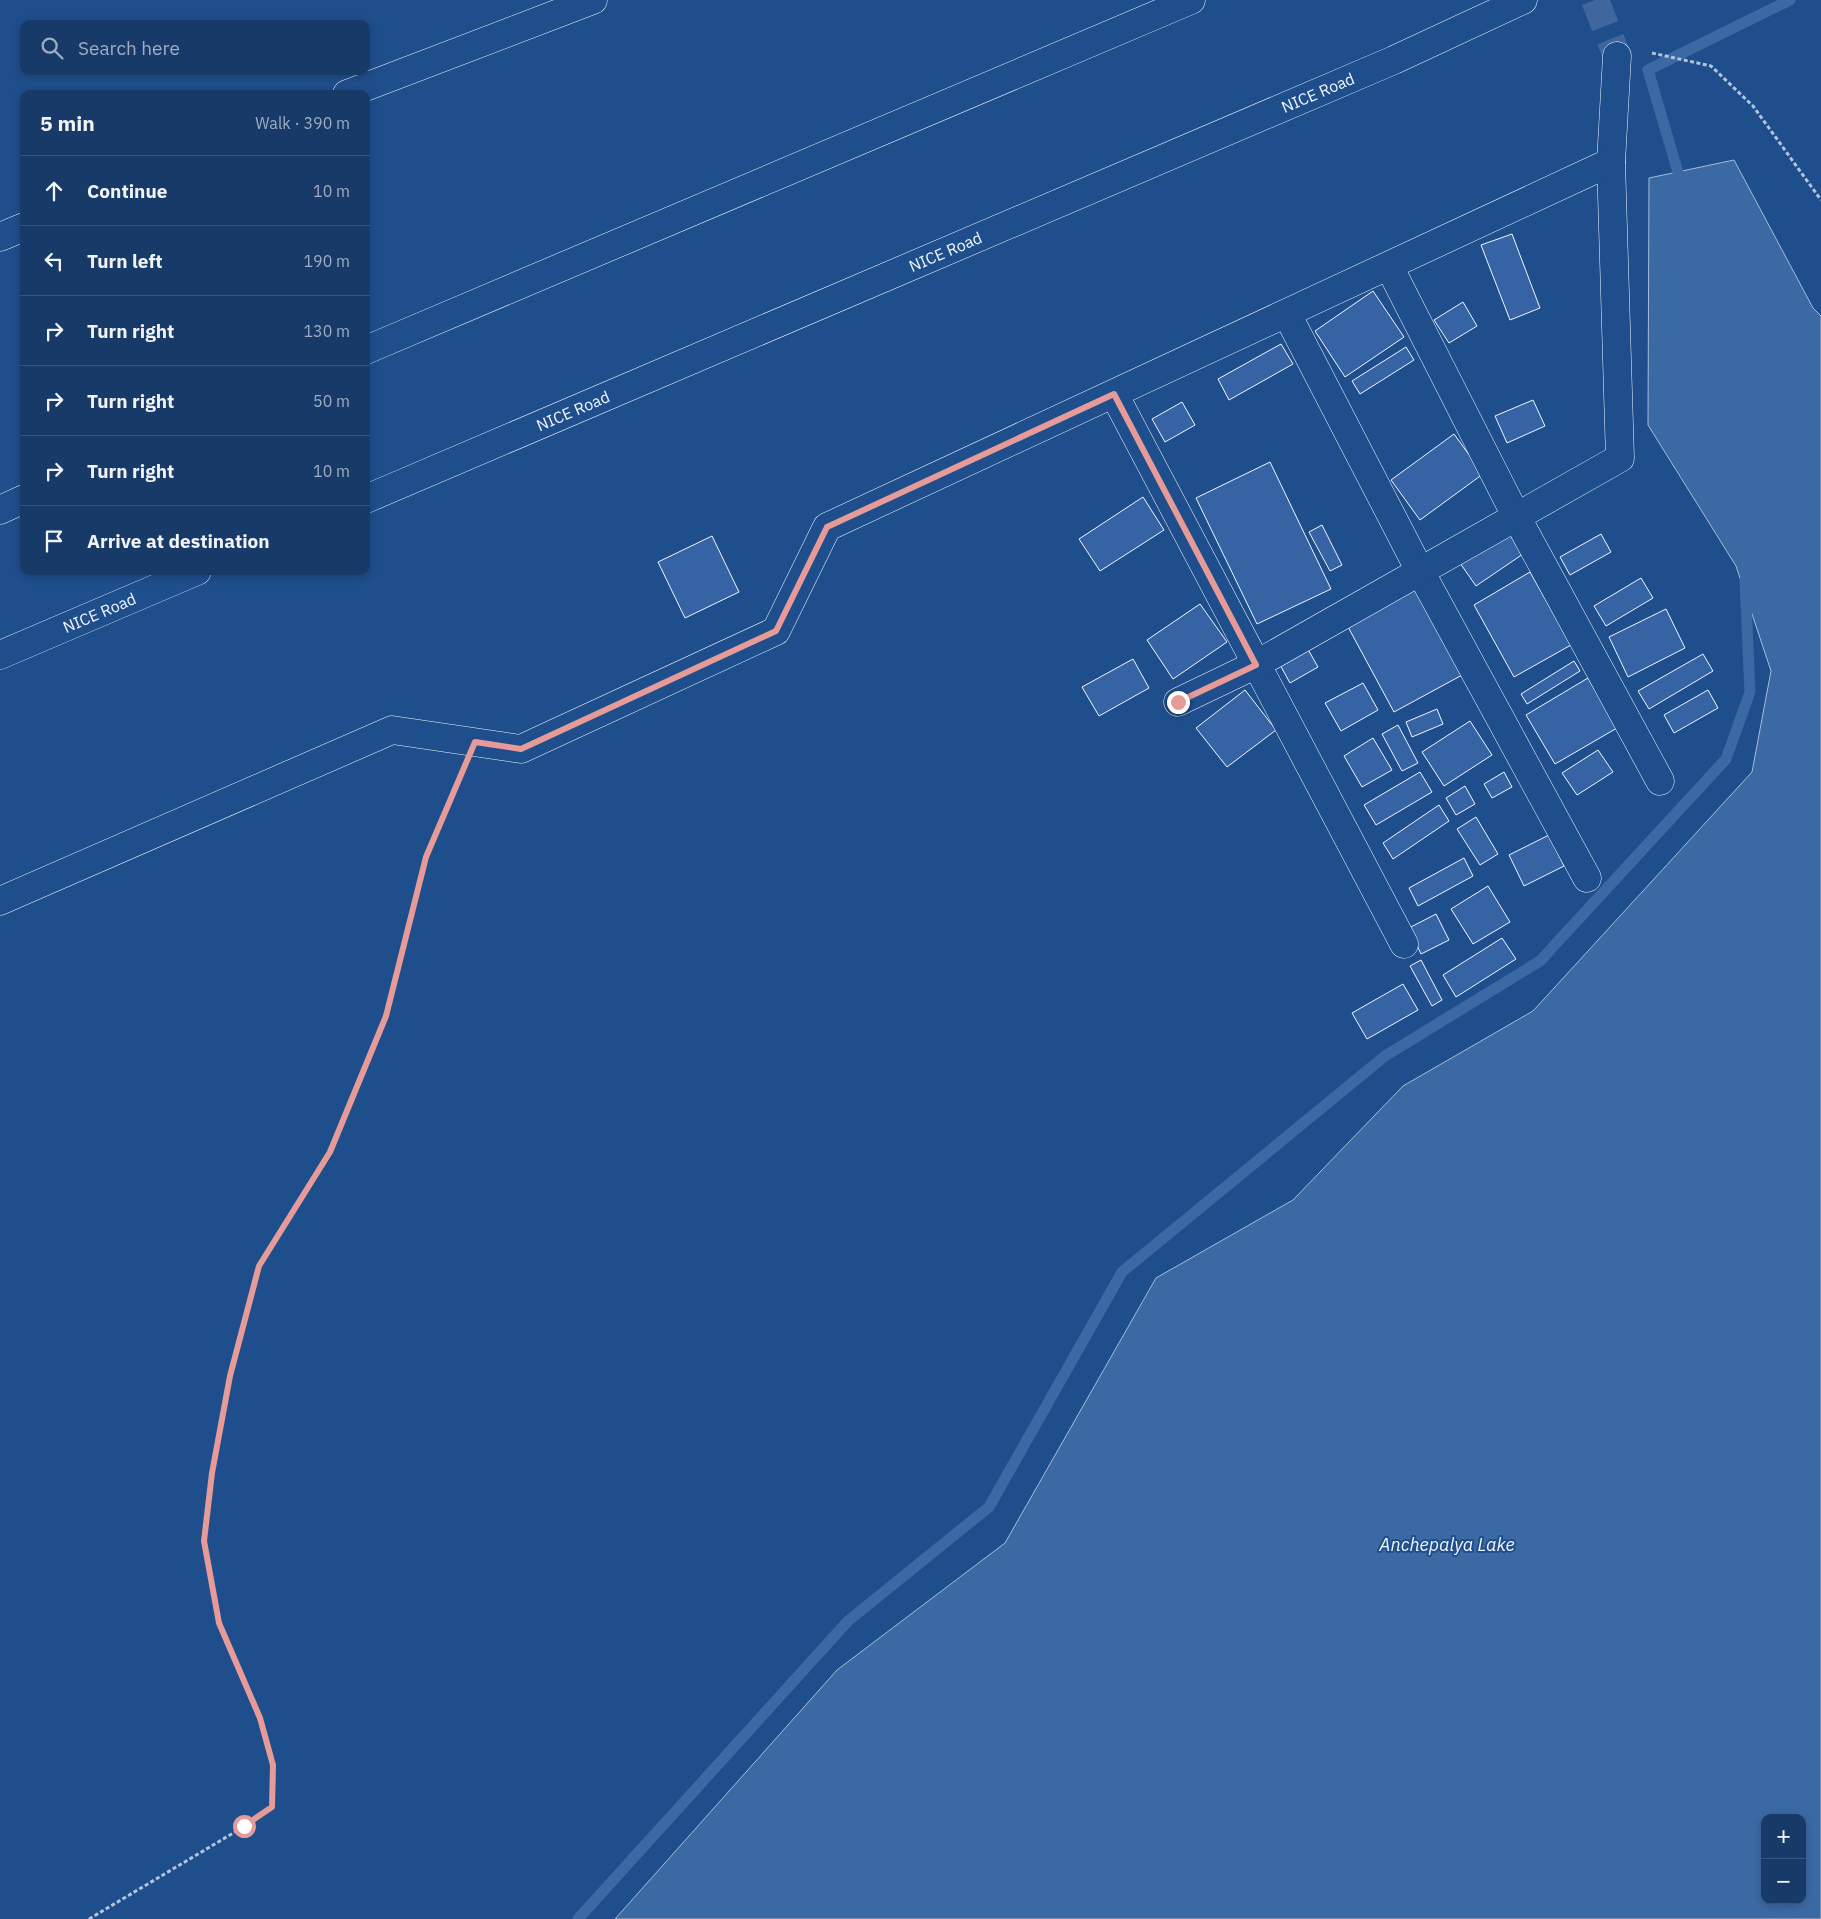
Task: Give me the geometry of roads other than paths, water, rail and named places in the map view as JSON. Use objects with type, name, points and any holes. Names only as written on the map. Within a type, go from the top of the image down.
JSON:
[{"type":"main road","points":[[357,90],[593,0]]},
{"type":"main road","points":[[370,348],[1192,0]]},
{"type":"main road","name":"NICE Road","points":[[370,497],[1384,64],[1524,0]]},
{"type":"main road","points":[[1178,702],[1256,665],[1620,458],[1611,162],[1617,56]]},
{"type":"main road","points":[[0,901],[392,730],[521,749],[776,631],[827,527],[1611,162]]},
{"type":"main road","points":[[0,237],[20,230]]},
{"type":"main road","points":[[1389,266],[1516,516],[1660,780]]},
{"type":"main road","points":[[1287,314],[1420,571],[1587,878]]},
{"type":"main road","points":[[1114,394],[1404,944]]},
{"type":"main road","points":[[0,510],[20,501]]},
{"type":"main road","name":"NICE Road","points":[[0,655],[188,575]]},
{"type":"water","name":"Anchepalya Lake","points":[[1734,160],[1813,308],[1821,316],[1821,1919],[615,1919],[837,1670],[1005,1543],[1156,1278],[1293,1200],[1403,1086],[1533,1011],[1752,772],[1771,671],[1736,566],[1648,425],[1649,178]]},
{"type":"waterway","points":[[1682,186],[1648,70],[1790,0]]},
{"type":"waterway","points":[[578,1919],[848,1621],[989,1507],[1122,1272],[1385,1056],[1540,961],[1726,759],[1750,692],[1745,580]]},
{"type":"tunnel","points":[[1595,0],[1617,56]]}]
